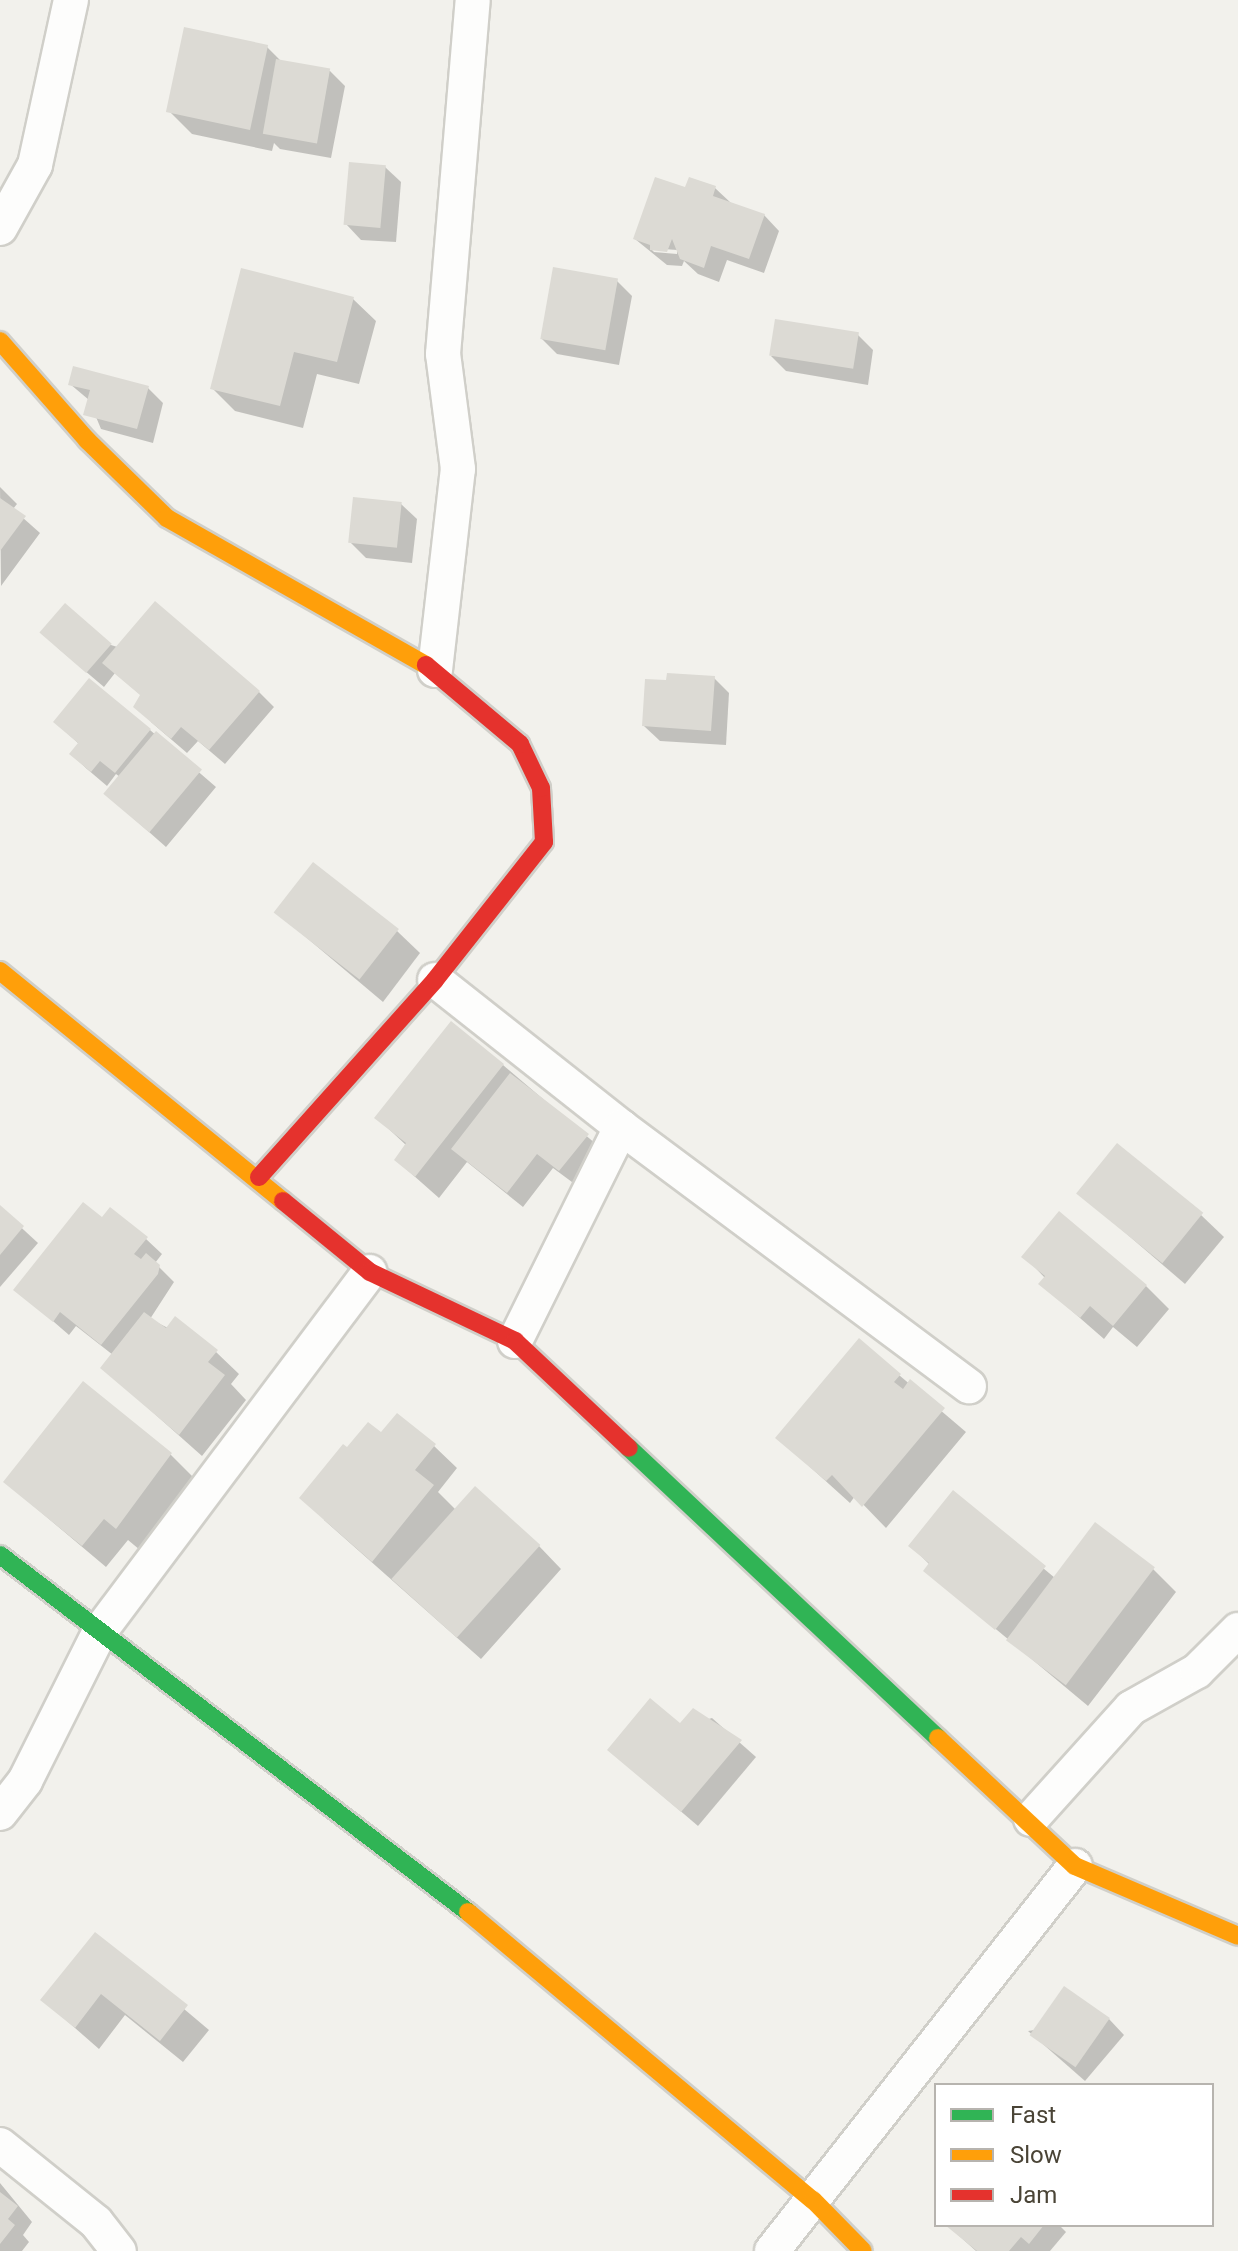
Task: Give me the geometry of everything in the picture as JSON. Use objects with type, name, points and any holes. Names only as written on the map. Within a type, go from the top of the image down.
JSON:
[{"type":"street","points":[[0,228],[35,165],[71,0]]},
{"type":"street","points":[[435,670],[458,469],[443,354],[473,0]]},
{"type":"street","points":[[0,341],[87,440],[167,518],[435,670],[520,744],[541,788],[544,842],[435,980],[259,1177]]},
{"type":"street","points":[[0,971],[259,1177],[370,1272],[515,1341],[1031,1819],[1075,1866],[1238,1936]]},
{"type":"street","points":[[435,980],[621,1127],[969,1386]]},
{"type":"street","points":[[515,1341],[621,1127]]},
{"type":"street","points":[[0,1813],[25,1781],[100,1631],[370,1272]]},
{"type":"street","points":[[0,1555],[373,1836],[813,2200],[863,2251]]},
{"type":"street","points":[[1031,1819],[1131,1708],[1197,1671],[1238,1630]]},
{"type":"street","points":[[772,2251],[1075,1866]]},
{"type":"street","points":[[0,2145],[96,2222],[119,2251]]},
{"type":"building","points":[[184,27],[268,45],[250,130],[166,112]]},
{"type":"building","points":[[276,59],[330,69],[317,143],[263,134]]},
{"type":"building","points":[[349,162],[386,165],[380,228],[344,225]]},
{"type":"building","points":[[655,177],[685,187],[689,177],[716,186],[713,196],[765,214],[749,259],[711,246],[704,268],[680,259],[672,239],[667,252],[650,250],[650,245],[633,239]]},
{"type":"building","points":[[553,267],[618,278],[605,350],[540,339]]},
{"type":"building","points":[[241,268],[354,297],[337,362],[294,352],[280,406],[210,389]]},
{"type":"building","points":[[775,319],[859,332],[853,369],[769,356]]},
{"type":"building","points":[[73,366],[149,386],[137,429],[83,415],[90,390],[68,385]]},
{"type":"building","points":[[353,497],[402,502],[397,548],[348,543]]},
{"type":"building","points":[[0,498],[26,516],[0,551]]},
{"type":"building","points":[[155,601],[260,691],[209,750],[181,727],[171,739],[133,707],[140,695],[102,663]]},
{"type":"building","points":[[65,603],[112,644],[86,673],[39,632]]},
{"type":"building","points":[[667,673],[715,676],[711,731],[642,726],[645,679],[666,680]]},
{"type":"building","points":[[89,678],[151,729],[115,773],[100,761],[91,772],[69,754],[78,743],[53,722]]},
{"type":"building","points":[[156,731],[202,770],[149,832],[103,794]]},
{"type":"building","points":[[313,862],[399,929],[359,980],[274,912]]},
{"type":"building","points":[[451,1021],[504,1064],[415,1177],[394,1160],[406,1143],[374,1118]]},
{"type":"building","points":[[510,1073],[589,1134],[559,1171],[537,1154],[507,1193],[451,1149]]},
{"type":"building","points":[[1117,1143],[1203,1213],[1162,1263],[1076,1194]]},
{"type":"building","points":[[83,1202],[102,1217],[110,1207],[148,1237],[134,1254],[141,1259],[146,1253],[160,1265],[158,1274],[101,1345],[60,1312],[53,1322],[13,1290]]},
{"type":"building","points":[[0,1205],[24,1226],[0,1255]]},
{"type":"building","points":[[1059,1211],[1147,1285],[1113,1326],[1090,1306],[1080,1318],[1038,1284],[1045,1276],[1021,1257]]},
{"type":"building","points":[[144,1312],[166,1328],[175,1316],[218,1350],[208,1362],[225,1375],[179,1435],[100,1368]]},
{"type":"building","points":[[859,1338],[901,1374],[894,1382],[903,1389],[910,1379],[945,1408],[862,1507],[832,1475],[826,1481],[775,1438]]},
{"type":"building","points":[[83,1381],[172,1453],[116,1529],[104,1519],[82,1546],[3,1482]]},
{"type":"building","points":[[397,1413],[436,1444],[415,1470],[434,1485],[372,1562],[299,1498],[343,1444],[347,1447],[368,1422],[381,1432]]},
{"type":"building","points":[[475,1486],[540,1545],[457,1638],[391,1579]]},
{"type":"building","points":[[953,1490],[1046,1566],[995,1630],[923,1571],[929,1563],[908,1546]]},
{"type":"building","points":[[1095,1522],[1155,1567],[1066,1685],[1006,1640]]},
{"type":"building","points":[[650,1698],[680,1723],[693,1708],[742,1740],[681,1812],[607,1750]]},
{"type":"building","points":[[95,1932],[188,2005],[160,2041],[101,1994],[75,2028],[40,2000]]},
{"type":"building","points":[[1064,1986],[1110,2018],[1075,2067],[1030,2035]]},
{"type":"building","points":[[0,2192],[18,2206],[8,2219],[15,2225],[0,2244]]},
{"type":"building","points":[[947,2227],[1042,2227],[1029,2244],[1021,2237],[1009,2251],[977,2251]]},
{"type":"traffic: fast","points":[[629,1448],[938,1738]]},
{"type":"traffic: fast","points":[[0,1555],[468,1912]]},
{"type":"traffic: slow","points":[[0,341],[87,440],[167,518],[426,665]]},
{"type":"traffic: slow","points":[[0,971],[283,1201]]},
{"type":"traffic: slow","points":[[938,1738],[1075,1866],[1238,1936]]},
{"type":"traffic: slow","points":[[468,1912],[813,2200],[863,2251]]},
{"type":"traffic: jam","points":[[259,1177],[435,980],[544,842],[541,788],[520,744],[426,665]]},
{"type":"traffic: jam","points":[[283,1201],[370,1272],[515,1341],[629,1448]]}]
